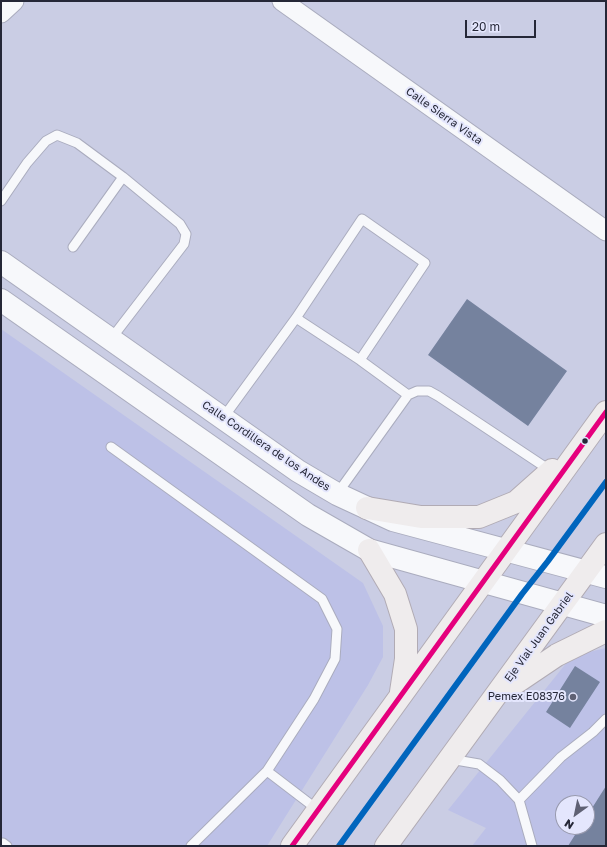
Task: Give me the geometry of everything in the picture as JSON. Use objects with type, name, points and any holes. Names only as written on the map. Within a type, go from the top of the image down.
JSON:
[{"type":"main road","name":"Calle Cordillera de los Andes","points":[[1,262],[298,471],[337,494],[393,520],[596,574]]},
{"type":"main road","points":[[1,300],[308,515],[369,550],[606,616]]},
{"type":"main road","points":[[292,846],[606,412]]},
{"type":"main road","points":[[366,508],[421,518],[480,517],[516,502],[578,449]]},
{"type":"main road","name":"Eje Vial Juan Gabriel","points":[[386,846],[563,604],[596,574],[606,544]]},
{"type":"main road","points":[[369,550],[395,594],[406,629],[406,659],[400,696]]},
{"type":"main road","points":[[497,696],[574,645],[606,631]]},
{"type":"street","points":[[1,14],[14,1]]},
{"type":"street","name":"Calle Sierra Vista","points":[[282,1],[606,231]]},
{"type":"lane","points":[[1,201],[27,163],[46,141],[57,135],[77,143],[123,177],[180,224],[186,234],[184,244],[111,338]]},
{"type":"lane","points":[[73,247],[123,177]]},
{"type":"lane","points":[[223,418],[296,318],[362,218],[425,263],[360,360]]},
{"type":"lane","points":[[296,318],[360,360],[408,395]]},
{"type":"lane","points":[[337,494],[408,395],[418,391],[429,391],[438,396],[551,471]]},
{"type":"lane","points":[[111,447],[322,599],[337,629],[335,659],[314,699],[267,771],[191,846]]},
{"type":"lane","points":[[519,800],[561,757],[593,732],[606,719]]},
{"type":"lane","points":[[449,758],[479,764],[500,780],[519,800],[532,846]]},
{"type":"lane","points":[[267,771],[318,810]]},
{"type":"shaded area","points":[[1,329],[363,583],[383,626],[383,657],[368,685],[267,846],[1,846]]},
{"type":"shaded area","points":[[606,648],[606,846],[472,846],[486,828],[448,810],[572,656]]},
{"type":"building","points":[[467,299],[567,371],[528,426],[428,355]]},
{"type":"building","name":"Pemex E08376","points":[[575,666],[600,682],[570,728],[546,712]]},
{"type":"building","points":[[606,786],[606,846],[568,846],[575,835],[595,835],[595,803]]},
{"type":"transit line","points":[[292,846],[606,412]]},
{"type":"transit line","points":[[339,846],[522,594],[606,482]]},
{"type":"place","name":"Pemex E08376","points":[[573,697]]}]
